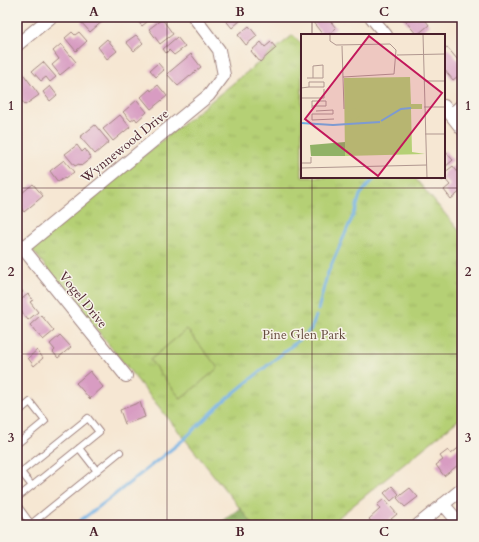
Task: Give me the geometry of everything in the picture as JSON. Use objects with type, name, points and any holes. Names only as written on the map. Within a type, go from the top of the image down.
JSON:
[{"type":"street","points":[[17,45],[51,17]]},
{"type":"street","name":"Wynnewood Drive","points":[[20,244],[209,96],[224,74],[219,50],[194,17]]},
{"type":"street","points":[[371,17],[385,34]]},
{"type":"street","points":[[462,105],[447,110],[462,129]]},
{"type":"street","name":"Vogel Drive","points":[[20,244],[126,376]]},
{"type":"street","points":[[418,525],[462,489]]},
{"type":"street","points":[[443,504],[460,525]]},
{"type":"lane","points":[[17,413],[30,402],[45,421],[17,444]]},
{"type":"lane","points":[[17,498],[32,486],[79,448],[99,432],[88,418],[19,472],[32,486]]},
{"type":"lane","points":[[79,448],[97,471]]},
{"type":"lane","points":[[17,505],[31,524],[120,452]]},
{"type":"green space","name":"Pine Glen Park","points":[[293,35],[301,44],[301,178],[415,178],[462,234],[462,417],[329,525],[253,525],[30,247]]},
{"type":"green space","points":[[187,329],[218,368],[181,399],[150,360]]},
{"type":"green space","points":[[240,508],[253,525],[218,525]]},
{"type":"building","points":[[86,17],[101,17],[104,20],[90,32],[81,22]]},
{"type":"building","points":[[134,17],[153,17],[142,26]]},
{"type":"building","points":[[223,17],[241,17],[242,19],[232,28]]},
{"type":"building","points":[[309,17],[327,17],[336,28],[329,34],[322,34]]},
{"type":"building","points":[[402,17],[423,17],[429,25],[416,34]]},
{"type":"building","points":[[162,19],[173,34],[160,44],[149,29]]},
{"type":"building","points":[[249,26],[257,36],[246,45],[238,35]]},
{"type":"building","points":[[72,32],[75,35],[79,32],[87,41],[76,51],[65,38]]},
{"type":"building","points":[[136,35],[143,43],[134,51],[126,42]]},
{"type":"building","points":[[177,37],[185,47],[174,55],[169,50],[166,53],[163,49]]},
{"type":"building","points":[[107,39],[117,51],[107,59],[98,47]]},
{"type":"building","points":[[261,42],[265,47],[271,42],[276,48],[260,62],[251,51]]},
{"type":"building","points":[[61,44],[76,62],[60,75],[52,65],[59,59],[53,51]]},
{"type":"building","points":[[447,47],[462,65],[462,73],[453,80],[445,70],[445,48]]},
{"type":"building","points":[[191,54],[201,67],[178,86],[167,74]]},
{"type":"building","points":[[43,62],[56,77],[50,82],[46,77],[41,81],[32,71]]},
{"type":"building","points":[[158,63],[164,70],[156,77],[150,70]]},
{"type":"building","points":[[21,71],[39,95],[25,105],[17,95],[17,89],[19,88],[17,85],[17,74]]},
{"type":"building","points":[[158,85],[167,96],[151,109],[141,97],[150,89],[151,91]]},
{"type":"building","points":[[50,86],[57,95],[50,101],[43,92]]},
{"type":"building","points":[[137,100],[147,112],[137,121],[135,118],[131,121],[123,112]]},
{"type":"building","points":[[120,115],[130,127],[113,141],[103,129]]},
{"type":"building","points":[[95,125],[109,142],[95,154],[80,137]]},
{"type":"building","points":[[77,145],[82,152],[85,149],[91,158],[81,166],[79,164],[75,166],[65,154]]},
{"type":"building","points":[[445,151],[453,160],[445,167]]},
{"type":"building","points":[[64,160],[74,172],[58,182],[50,171]]},
{"type":"building","points":[[453,166],[462,178],[462,190],[451,199],[444,190],[450,185],[445,179],[442,181],[440,178],[445,178],[445,172]]},
{"type":"building","points":[[17,178],[22,185],[17,189]]},
{"type":"building","points":[[33,184],[43,196],[24,212],[17,203],[17,197]]},
{"type":"building","points":[[17,285],[23,292],[17,297]]},
{"type":"building","points":[[28,294],[33,300],[30,302],[38,312],[28,320],[17,306],[17,303]]},
{"type":"building","points":[[41,315],[54,331],[43,340],[30,325]]},
{"type":"building","points":[[60,335],[71,347],[58,358],[53,352],[55,350],[50,344]]},
{"type":"building","points":[[37,350],[43,358],[34,366],[28,358]]},
{"type":"building","points":[[90,371],[103,387],[90,399],[76,383]]},
{"type":"building","points":[[140,402],[145,417],[125,424],[120,410]]},
{"type":"building","points":[[462,445],[462,462],[444,476],[436,465],[443,460],[440,456],[448,450],[451,454]]},
{"type":"building","points":[[392,486],[399,494],[391,501],[384,493]]},
{"type":"building","points":[[410,488],[418,497],[405,507],[397,498]]},
{"type":"building","points":[[384,499],[397,514],[384,525],[374,525],[369,519],[380,509],[377,505]]},
{"type":"waterway","points":[[318,310],[327,275],[356,209],[360,195],[376,178]]},
{"type":"waterway","points":[[74,525],[183,440],[225,400],[305,335],[311,329],[316,316]]}]
